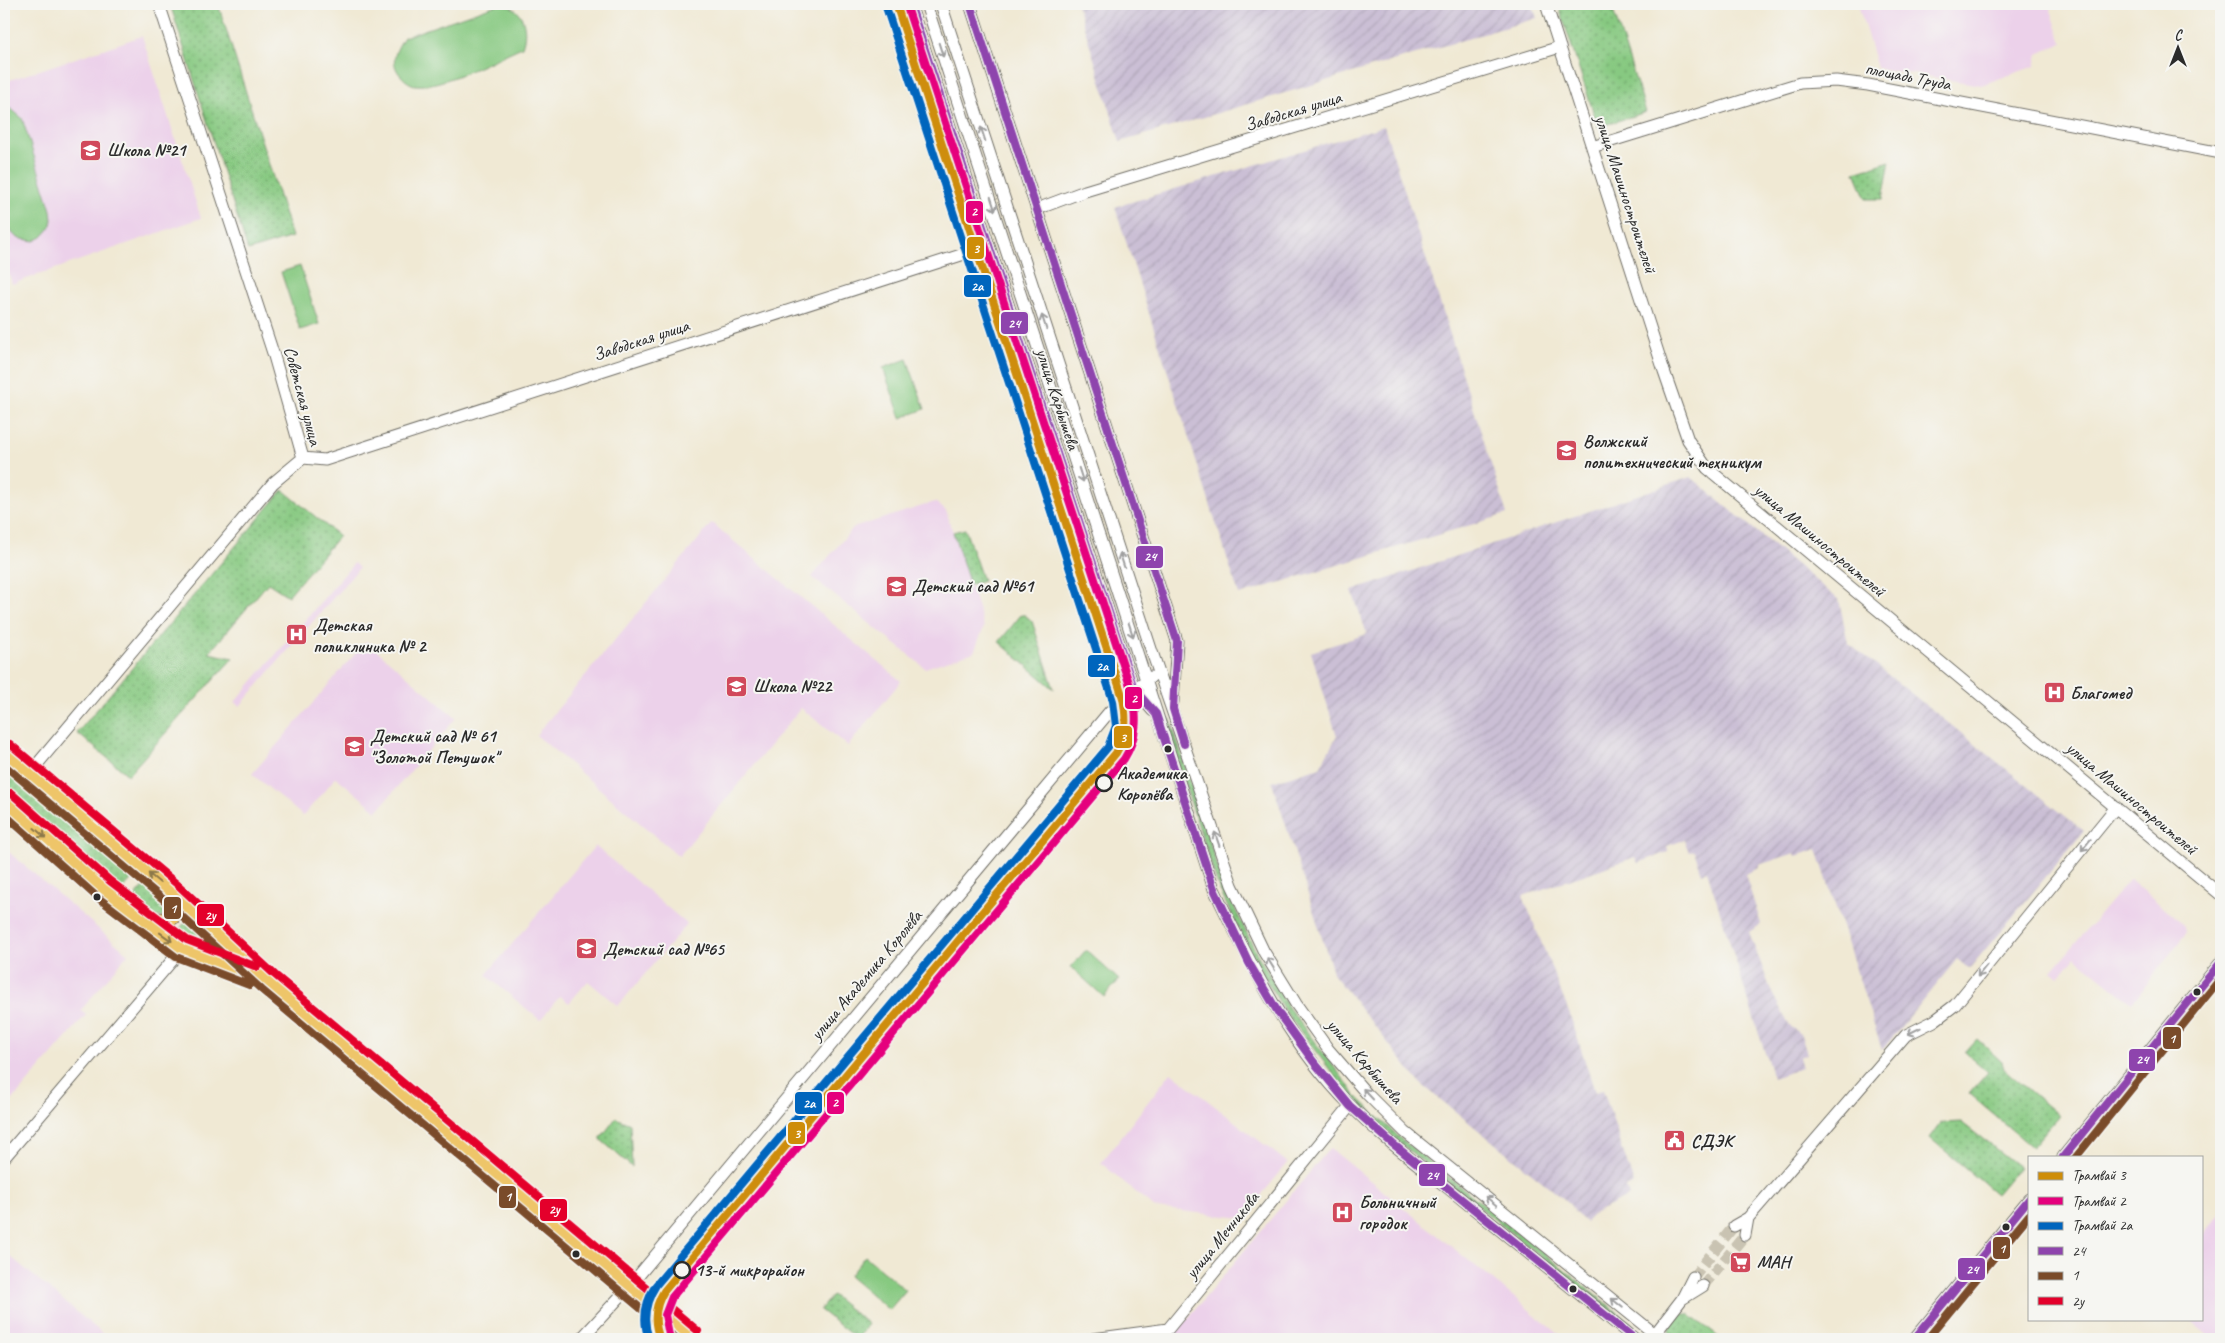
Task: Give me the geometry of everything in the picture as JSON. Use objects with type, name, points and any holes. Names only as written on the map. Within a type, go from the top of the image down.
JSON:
[{"type":"main road","points":[[4,752],[218,933],[268,982],[692,1339]]},
{"type":"main road","points":[[4,801],[104,889],[182,949],[268,982]]},
{"type":"main road","points":[[141,919],[166,920],[173,917],[176,910],[170,892]]},
{"type":"street","name":"Советская улица","points":[[29,774],[273,484],[303,458],[274,356],[159,4]]},
{"type":"street","name":"улица Карбышева","points":[[910,4],[1134,689],[1156,714]]},
{"type":"street","name":"улица Карбышева","points":[[926,4],[1214,889],[1249,963],[1279,1014],[1350,1106],[1392,1144],[1635,1339]]},
{"type":"street","name":"улица Карбышева","points":[[941,4],[1160,672],[1232,885],[1264,952],[1296,1004],[1328,1049],[1367,1094],[1405,1132],[1655,1338]]},
{"type":"street","name":"улица Карбышева","points":[[970,4],[1177,641],[1173,709]]},
{"type":"street","name":"улица Машиностроителей","points":[[1546,4],[1685,431],[1707,468],[2221,895]]},
{"type":"street","name":"Заводская улица","points":[[1037,208],[1085,191],[1560,47]]},
{"type":"street","name":"площадь Труда","points":[[1592,147],[1800,83],[1836,81],[1868,85],[2221,153]]},
{"type":"street","name":"Заводская улица","points":[[303,458],[325,460],[989,246]]},
{"type":"street","name":"улица Академика Королёва","points":[[581,1339],[629,1287],[1110,712],[1146,679],[1160,672]]},
{"type":"street","points":[[1734,1226],[1748,1218],[1906,1035],[1934,1021],[1955,1005],[2116,807]]},
{"type":"street","points":[[4,1158],[182,949]]},
{"type":"street","points":[[2064,1156],[2221,962]]},
{"type":"street","name":"улица Мечникова","points":[[1093,1339],[1168,1329],[1350,1106]]},
{"type":"street","points":[[1914,1339],[2028,1200]]},
{"type":"street","points":[[1745,1235],[1748,1218]]},
{"type":"street","points":[[1655,1338],[1682,1299],[1693,1277]]},
{"type":"street","points":[[1682,1299],[1703,1286]]},
{"type":"shaded area","points":[[1077,4],[1532,4],[1537,18],[1120,142]]},
{"type":"shaded area","points":[[1858,4],[2049,4],[2062,43],[2038,54],[2035,66],[1981,85],[1877,68]]},
{"type":"shaded area","name":"Школа №21","points":[[142,36],[201,218],[12,284],[4,258],[4,82]]},
{"type":"shaded area","points":[[1384,126],[1507,514],[1239,595],[1115,207]]},
{"type":"shaded area","points":[[1691,477],[1839,600],[1848,643],[2084,831],[1969,969],[1957,959],[1882,1050],[1817,849],[1796,856],[1795,853],[1759,865],[1759,868],[1745,874],[1761,924],[1749,932],[1772,993],[1789,1025],[1801,1035],[1807,1054],[1799,1057],[1802,1068],[1773,1078],[1707,871],[1702,873],[1694,851],[1689,852],[1684,840],[1667,846],[1668,852],[1638,863],[1635,857],[1523,896],[1570,1015],[1595,1092],[1603,1090],[1634,1184],[1626,1188],[1629,1196],[1591,1215],[1586,1222],[1575,1213],[1569,1203],[1420,1083],[1334,975],[1272,782],[1320,767],[1337,736],[1311,652],[1367,634],[1352,591]]},
{"type":"shaded area","name":"Детский сад №61","points":[[935,502],[946,511],[984,627],[974,652],[925,668],[812,577],[853,528]]},
{"type":"shaded area","name":"Школа №22","points":[[712,523],[901,681],[848,746],[801,708],[679,856],[536,735]]},
{"type":"shaded area","name":"Детская поликлиника № 2","points":[[354,563],[359,568],[240,706],[235,702]]},
{"type":"shaded area","name":"Детский сад № 61 \"Золотой Петушок\"","points":[[366,641],[456,718],[377,811],[336,777],[303,816],[252,774]]},
{"type":"shaded area","name":"Детский сад №65","points":[[595,846],[687,924],[618,1006],[588,981],[569,1003],[560,996],[540,1020],[486,975]]},
{"type":"shaded area","points":[[4,848],[128,954],[81,1010],[86,1015],[4,1110]]},
{"type":"shaded area","points":[[2130,879],[2185,926],[2186,933],[2132,1003],[2075,957],[2059,977],[2052,971]]},
{"type":"shaded area","points":[[1171,1072],[1288,1163],[1242,1218],[1155,1208],[1101,1163]]},
{"type":"shaded area","name":"Больничный городок","points":[[1330,1148],[1565,1339],[1147,1339],[1174,1335]]},
{"type":"shaded area","points":[[2221,1213],[2221,1339],[2214,1339],[2190,1320],[2202,1320],[2202,1237]]},
{"type":"shaded area","points":[[4,1251],[109,1339],[4,1339]]},
{"type":"green space","points":[[170,4],[218,4],[292,237],[248,251]]},
{"type":"green space","points":[[499,4],[514,8],[519,13],[525,32],[522,47],[454,77],[427,85],[411,84],[398,72],[395,59],[397,50],[404,37]]},
{"type":"green space","points":[[1558,4],[1611,4],[1646,112],[1598,127]]},
{"type":"green space","points":[[4,103],[22,118],[51,210],[52,220],[50,228],[42,237],[34,241],[17,238],[4,224]]},
{"type":"green space","points":[[1890,161],[1883,199],[1866,199],[1855,172]]},
{"type":"green space","points":[[300,266],[319,324],[300,330],[281,272]]},
{"type":"green space","points":[[907,359],[925,409],[901,418],[883,368]]},
{"type":"green space","points":[[283,490],[339,536],[288,596],[268,583],[209,653],[233,658],[128,775],[77,733]]},
{"type":"green space","points":[[965,529],[983,581],[970,585],[953,532]]},
{"type":"green space","points":[[1021,615],[1025,615],[1032,621],[1054,689],[999,642]]},
{"type":"green space","points":[[1170,719],[1224,886],[1257,954],[1288,1007],[1358,1098],[1399,1137],[1636,1327],[1633,1331],[1396,1140],[1354,1101],[1284,1010],[1252,956],[1219,889],[1164,721]]},
{"type":"green space","points":[[4,763],[136,874],[122,890],[4,790]]},
{"type":"green space","points":[[148,882],[168,900],[173,909],[164,917],[155,917],[133,899]]},
{"type":"green space","points":[[189,918],[253,973],[187,944],[175,934]]},
{"type":"green space","points":[[1086,950],[1119,980],[1104,997],[1071,967]]},
{"type":"green space","points":[[1977,1039],[2002,1062],[2004,1069],[2059,1116],[2032,1147],[1969,1094],[1988,1072],[1965,1052]]},
{"type":"green space","points":[[616,1118],[630,1124],[632,1167],[600,1139]]},
{"type":"green space","points":[[1961,1122],[2019,1167],[1996,1194],[1930,1138],[1941,1123]]},
{"type":"green space","points":[[865,1256],[906,1290],[889,1310],[849,1276]]},
{"type":"green space","points":[[832,1295],[868,1324],[857,1339],[820,1310]]},
{"type":"green space","points":[[1679,1314],[1689,1314],[1721,1339],[1673,1339],[1669,1334],[1670,1328],[1673,1320]]},
{"type":"tunnel","points":[[1693,1277],[1734,1226]]},
{"type":"tunnel","points":[[1703,1286],[1745,1235]]},
{"type":"tram line","name":"3","points":[[660,1339],[656,1327],[656,1309],[664,1291],[1116,753],[1124,733],[1125,713],[1123,698],[896,4]]},
{"type":"tram line","name":"2","points":[[669,1335],[665,1315],[672,1297],[1124,759],[1134,736],[1136,712],[1133,695],[906,4]]},
{"type":"tram line","name":"2а","points":[[649,1339],[645,1318],[649,1298],[656,1285],[1108,747],[1116,726],[1113,701],[886,7]]},
{"type":"transit line","name":"24","points":[[910,4],[1134,689],[1156,714],[1214,889],[1249,963],[1279,1014],[1313,1061],[1350,1106],[1393,1144],[1635,1339]]},
{"type":"transit line","name":"24","points":[[970,4],[1177,641],[1173,709],[1184,744]]},
{"type":"transit line","name":"2у","points":[[10,744],[178,885],[275,975],[698,1331]]},
{"type":"transit line","name":"1","points":[[4,765],[164,900],[262,990],[677,1339]]},
{"type":"transit line","name":"2у","points":[[11,793],[110,881],[187,940],[257,967]]},
{"type":"transit line","name":"1","points":[[4,814],[97,897],[176,957],[249,985]]},
{"type":"transit line","name":"24","points":[[2064,1156],[2221,962]]},
{"type":"transit line","name":"1","points":[[2077,1156],[2221,978]]},
{"type":"transit line","name":"24","points":[[1914,1339],[2028,1200]]},
{"type":"transit line","name":"1","points":[[1927,1339],[2028,1216]]},
{"type":"place","name":"Школа №21","points":[[91,150]]},
{"type":"place","name":"Волжский политехнический техникум","points":[[1567,451]]},
{"type":"place","name":"Детский сад №61","points":[[896,586]]},
{"type":"place","name":"Детская поликлиника № 2","points":[[297,635]]},
{"type":"place","name":"Школа №22","points":[[737,686]]},
{"type":"place","name":"Благомед","points":[[2054,693]]},
{"type":"place","name":"Детский сад № 61 \"Золотой Петушок\"","points":[[354,746]]},
{"type":"place","name":"Академика Королёва","points":[[1104,783]]},
{"type":"place","name":"Детский сад №65","points":[[587,949]]},
{"type":"place","name":"СДЭК","points":[[1675,1141]]},
{"type":"place","name":"Больничный городок","points":[[1343,1212]]},
{"type":"place","name":"МАН","points":[[1741,1262]]},
{"type":"place","name":"13-й микрорайон","points":[[682,1270]]}]
